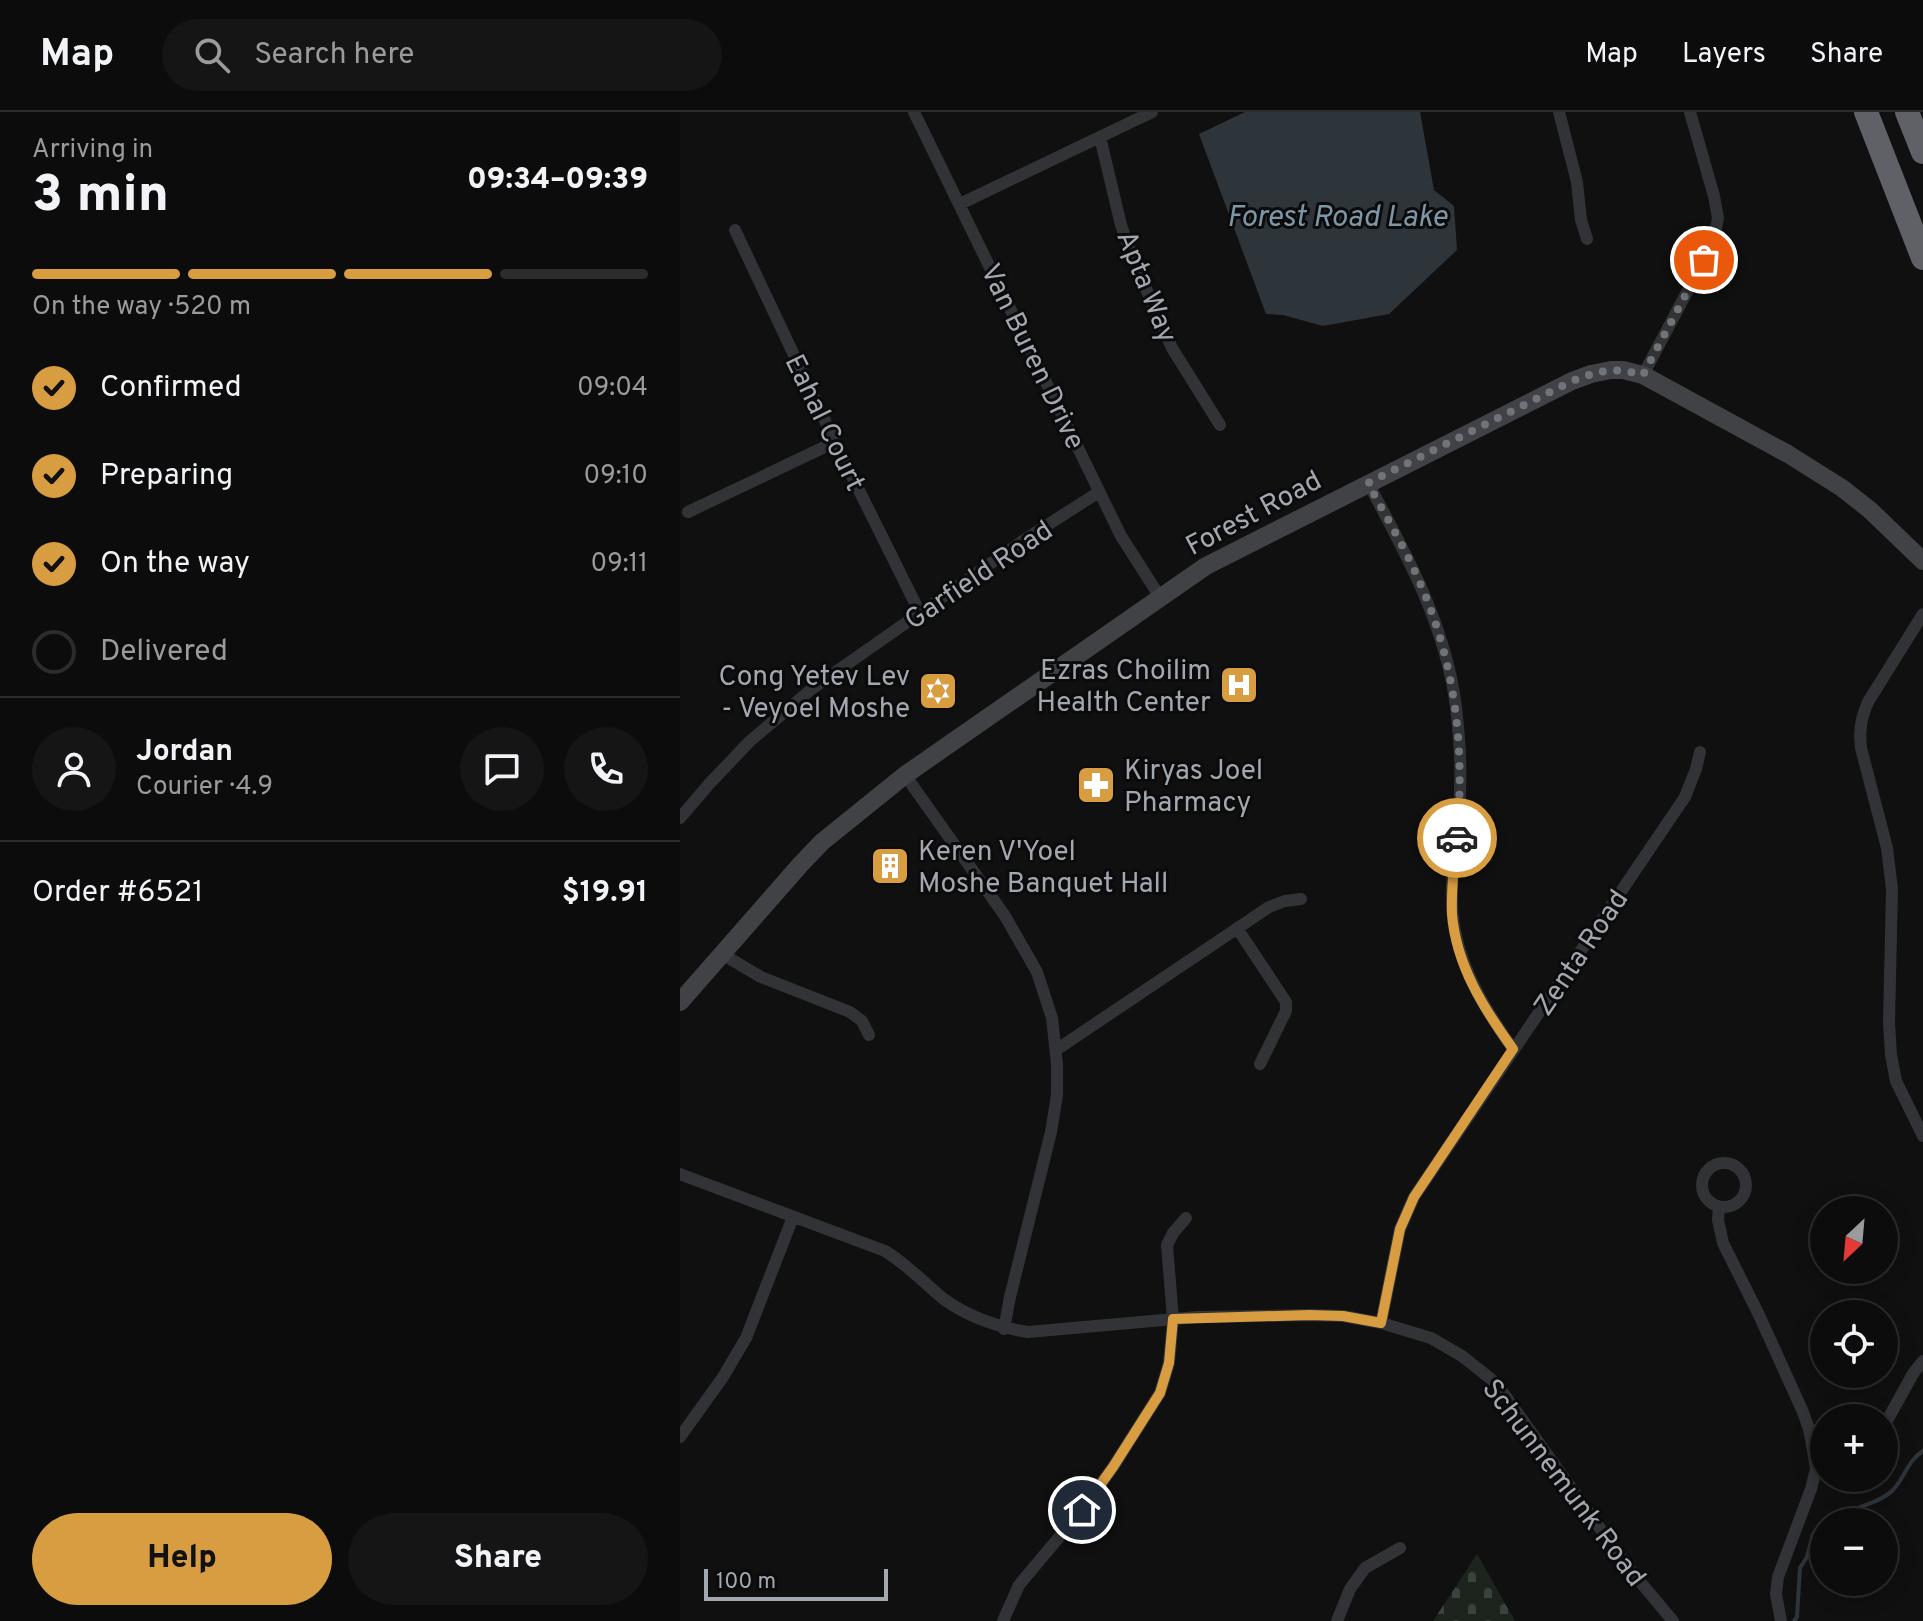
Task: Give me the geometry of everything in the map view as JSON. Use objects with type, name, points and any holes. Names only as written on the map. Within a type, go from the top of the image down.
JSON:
[{"type":"highway","points":[[1866,112],[1923,258]]},
{"type":"highway","points":[[1907,112],[1923,152]]},
{"type":"street","name":"Van Buren Drive","points":[[914,112],[1121,536],[1160,597]]},
{"type":"street","points":[[960,204],[1152,112]]},
{"type":"street","points":[[1559,112],[1577,182],[1581,220],[1587,239]]},
{"type":"street","points":[[1643,375],[1704,260],[1718,218],[1690,112]]},
{"type":"street","name":"Apta Way","points":[[1100,137],[1121,225],[1135,264],[1172,348],[1220,425]]},
{"type":"street","name":"Eahal Court","points":[[735,230],[920,613]]},
{"type":"street","name":"Forest Road","points":[[680,1002],[822,842],[905,775],[1160,597],[1206,566],[1591,374],[1623,370],[1643,375],[1788,454],[1870,510],[1923,561]]},
{"type":"street","points":[[688,512],[835,442]]},
{"type":"street","points":[[1368,483],[1407,555],[1428,603],[1445,656],[1456,706],[1461,773],[1452,884],[1455,933],[1476,992],[1513,1049]]},
{"type":"street","name":"Garfield Road","points":[[680,818],[750,741],[813,688],[1024,540],[1099,492]]},
{"type":"street","points":[[1923,614],[1868,702],[1859,733],[1887,848],[1892,889],[1891,1055],[1896,1081],[1923,1136]]},
{"type":"street","name":"Zenta Road","points":[[1381,1323],[1400,1229],[1414,1197],[1685,797],[1700,752]]},
{"type":"street","points":[[905,775],[1005,916],[1037,972],[1052,1018],[1057,1095],[1004,1329]]},
{"type":"street","points":[[1056,1050],[1269,907],[1301,899]]},
{"type":"street","points":[[1237,928],[1286,1002],[1286,1011],[1260,1064]]},
{"type":"street","points":[[722,954],[761,977],[850,1012],[862,1021],[869,1035]]},
{"type":"street","name":"Schunnemunk Road","points":[[680,1174],[885,1251],[903,1262],[959,1309],[1004,1329],[1028,1332],[1173,1319],[1309,1315],[1343,1316],[1381,1323],[1431,1338],[1462,1356],[1496,1383],[1627,1566],[1673,1621]]},
{"type":"street","points":[[1719,1207],[1718,1220],[1723,1243],[1759,1315],[1810,1433]]},
{"type":"street","points":[[680,1437],[723,1377],[746,1338],[793,1217]]},
{"type":"street","points":[[1003,1621],[1019,1585],[1082,1510],[1160,1393],[1169,1363],[1173,1319],[1167,1245],[1186,1218]]},
{"type":"street","points":[[1896,1404],[1923,1361]]},
{"type":"street","points":[[1781,1621],[1776,1594],[1778,1577],[1811,1492]]},
{"type":"street","points":[[1337,1621],[1350,1589],[1365,1568],[1400,1548]]},
{"type":"green space","points":[[1477,1554],[1515,1621],[1433,1621]]},
{"type":"water","name":"Forest Road Lake","points":[[1245,112],[1420,112],[1434,190],[1454,206],[1457,250],[1389,314],[1323,326],[1283,315],[1266,314],[1199,134]]},
{"type":"waterway","points":[[1859,1508],[1892,1491],[1923,1451]]},
{"type":"waterway","points":[[1794,1621],[1797,1617],[1800,1568],[1810,1546]]},
{"type":"way so far","points":[[1457,838],[1461,773],[1456,706],[1445,656],[1428,603],[1407,555],[1368,483],[1572,381],[1611,370],[1643,375],[1704,260]]},
{"type":"place","name":"Ezras Choilim Health Center","points":[[1239,685]]},
{"type":"place","name":"Cong Yetev Lev - Veyoel Moshe","points":[[938,691]]},
{"type":"place","name":"Kiryas Joel Pharmacy","points":[[1096,785]]},
{"type":"place","name":"Keren V'Yoel Moshe Banquet Hall","points":[[890,866]]},
{"type":"route","points":[[1082,1510],[1160,1393],[1169,1363],[1173,1319],[1309,1315],[1343,1316],[1381,1323],[1400,1229],[1414,1197],[1513,1049],[1476,992],[1455,933],[1452,884],[1457,838]]}]
